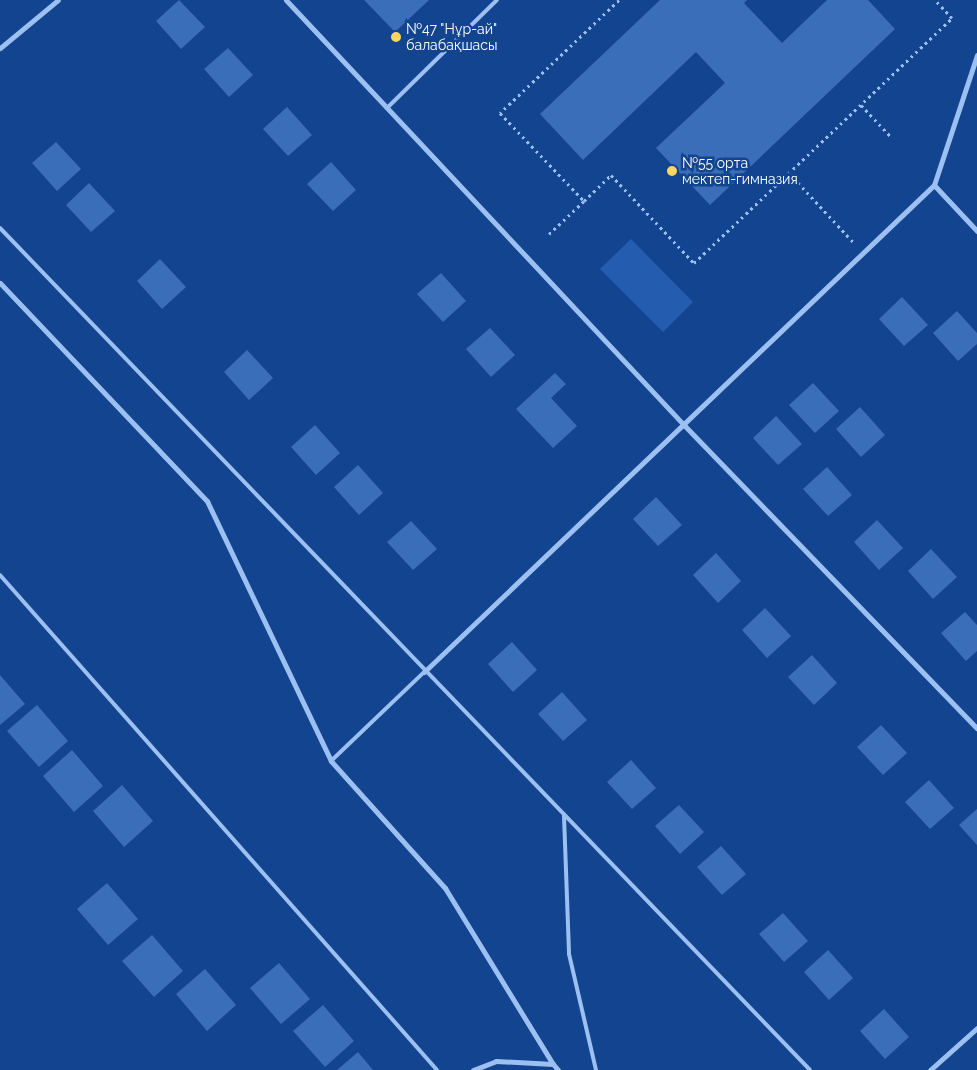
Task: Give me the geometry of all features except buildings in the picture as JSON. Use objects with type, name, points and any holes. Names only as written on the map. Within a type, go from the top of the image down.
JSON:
[{"type":"street","points":[[0,48],[58,0]]},
{"type":"street","points":[[286,0],[683,424],[977,728]]},
{"type":"street","points":[[424,672],[934,185],[977,55]]},
{"type":"street","points":[[934,185],[977,231]]},
{"type":"street","points":[[0,283],[207,501],[332,761],[445,888],[558,1070]]},
{"type":"street","points":[[930,1070],[977,1028]]},
{"type":"street","points":[[473,1070],[496,1061],[553,1064]]},
{"type":"lane","points":[[387,108],[497,0]]},
{"type":"lane","points":[[0,228],[424,672],[810,1070]]},
{"type":"lane","points":[[0,575],[437,1070]]},
{"type":"lane","points":[[332,761],[424,672]]},
{"type":"lane","points":[[564,816],[569,954],[596,1070]]},
{"type":"path","points":[[584,201],[500,113],[619,0]]},
{"type":"path","points":[[549,234],[611,175],[694,263],[952,18],[935,0]]},
{"type":"path","points":[[860,105],[891,137]]},
{"type":"path","points":[[789,173],[863,252]]},
{"type":"shaded area","points":[[631,239],[693,302],[663,332],[600,269]]},
{"type":"place","name":"№47 \"Нұр-ай\" балабақшасы","points":[[396,37]]},
{"type":"place","name":"№55 орта мектеп-гимназия","points":[[672,171]]}]
